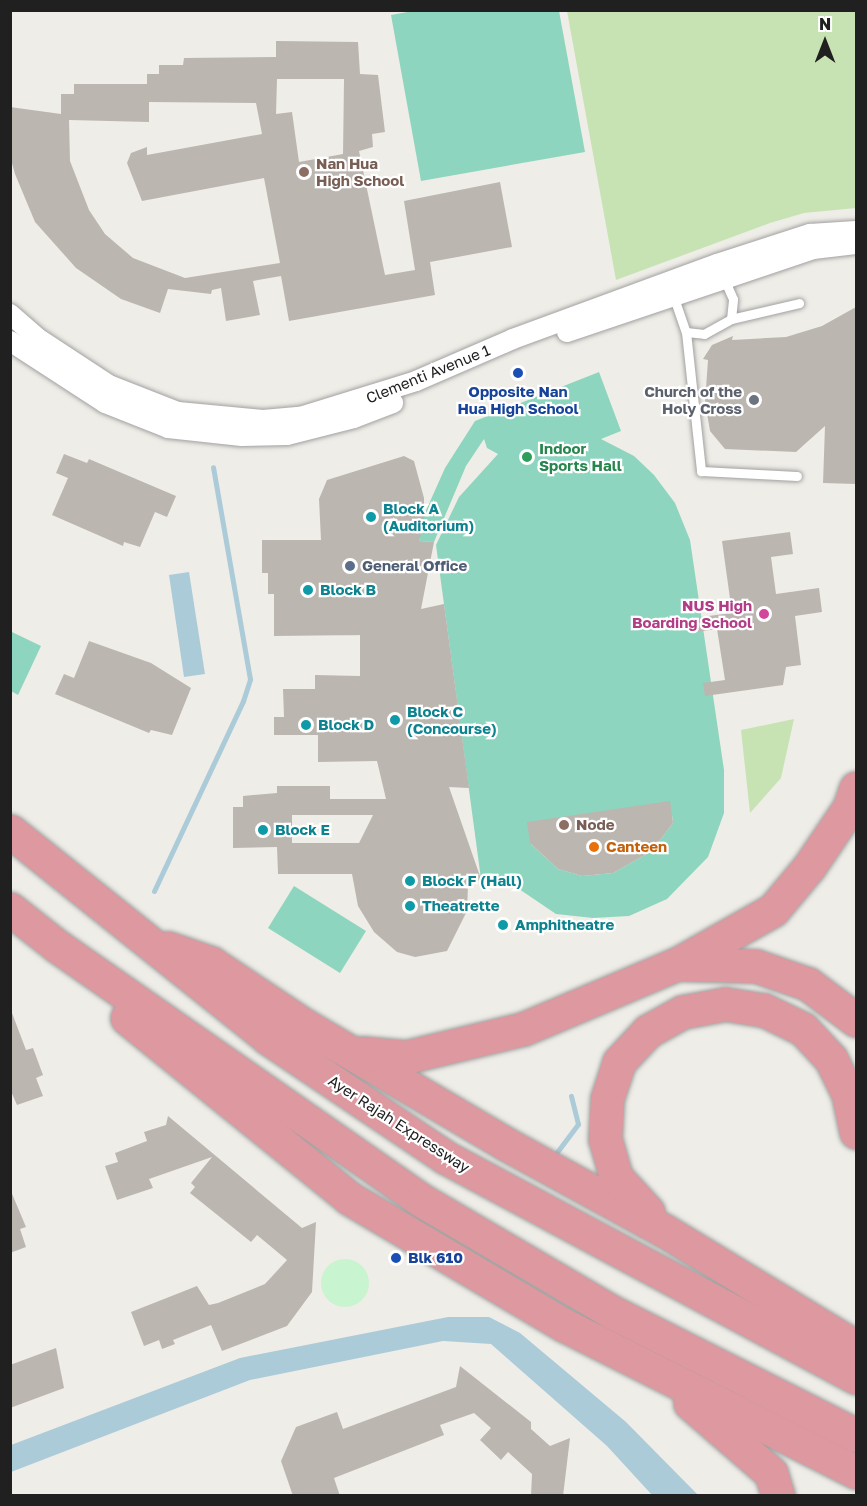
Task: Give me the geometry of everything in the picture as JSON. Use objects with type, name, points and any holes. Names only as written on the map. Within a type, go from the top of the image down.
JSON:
[{"type":"highway","points":[[354,1052],[406,1056],[447,1050],[523,1029],[677,964],[773,910],[809,867],[849,808],[856,788]]},
{"type":"highway","name":"Ayer Rajah Expressway","points":[[10,831],[268,1038],[445,1157],[856,1377]]},
{"type":"highway","points":[[10,909],[57,946],[421,1200],[612,1312],[856,1435]]},
{"type":"highway","points":[[151,944],[202,958],[304,1025],[354,1052],[506,1144],[665,1231],[856,1347]]},
{"type":"highway","points":[[57,946],[130,1020],[349,1198],[362,1224],[460,1286],[504,1292],[654,1371],[856,1472]]},
{"type":"highway","points":[[677,964],[756,966],[808,984],[856,1020]]},
{"type":"highway","points":[[665,1231],[615,1177],[605,1139],[607,1099],[619,1062],[648,1030],[682,1012],[725,1004],[764,1010],[803,1029],[831,1059],[848,1094],[856,1132]]},
{"type":"highway","points":[[654,1371],[771,1473],[778,1496]]},
{"type":"street","name":"Clementi Avenue 1","points":[[10,314],[105,403],[168,428],[248,436],[287,435],[318,428],[810,234],[856,231]]},
{"type":"street","name":"Clementi Avenue 1","points":[[720,271],[813,249],[856,244]]},
{"type":"street","name":"Clementi Avenue 1","points":[[10,341],[67,369],[178,412],[263,420],[328,411],[425,385]]},
{"type":"lane","points":[[720,271],[733,300],[731,319]]},
{"type":"lane","points":[[670,289],[686,332],[701,471],[797,476]]},
{"type":"lane","points":[[686,332],[704,334],[731,319],[798,303]]},
{"type":"lane","points":[[248,436],[253,427],[263,420]]},
{"type":"green space","points":[[413,11],[559,11],[585,152],[421,181],[391,15]]},
{"type":"green space","points":[[567,11],[856,11],[856,208],[804,213],[770,223],[616,280]]},
{"type":"green space","points":[[599,372],[621,431],[601,439],[634,456],[654,475],[675,503],[690,540],[724,770],[724,813],[708,857],[667,899],[629,916],[593,918],[556,914],[503,878],[481,879],[436,545],[459,497],[498,454],[487,448],[484,439],[466,466],[434,542],[419,541],[424,515],[445,468],[475,421]],"holes":[[[672,815],[673,823],[652,851],[613,873],[582,876],[558,869],[531,844]]]},
{"type":"green space","points":[[12,632],[41,646],[18,695],[11,691]]},
{"type":"green space","points":[[794,719],[781,778],[750,813],[741,730]]},
{"type":"green space","points":[[294,886],[366,931],[340,973],[268,928]]},
{"type":"green space","points":[[345,1259],[362,1266],[369,1283],[362,1300],[345,1307],[328,1300],[321,1283],[328,1266]]},
{"type":"water","points":[[189,572],[205,674],[184,677],[169,575]]},
{"type":"water","points":[[448,1317],[489,1317],[520,1333],[626,1422],[698,1495],[652,1495],[607,1446],[491,1344],[443,1341],[250,1380],[11,1472],[11,1445],[240,1358]]},
{"type":"building","points":[[276,41],[358,42],[360,74],[378,75],[385,132],[372,134],[373,147],[359,151],[385,275],[415,270],[404,201],[500,182],[512,247],[430,262],[435,295],[289,321],[281,276],[253,281],[260,315],[226,321],[221,288],[212,290],[211,294],[168,289],[160,313],[121,299],[76,268],[35,222],[10,156],[10,107],[61,114],[61,94],[74,94],[74,84],[147,84],[147,74],[159,74],[159,65],[183,65],[184,58],[276,57]],"holes":[[[277,79],[344,79],[343,154],[299,162],[292,112],[276,114]],[[149,102],[256,103],[262,134],[147,155],[147,147],[131,153],[127,163],[142,201],[264,178],[280,263],[185,278],[133,258],[105,234],[89,210],[70,161],[69,120],[149,122]]]},
{"type":"building","points":[[856,307],[856,484],[823,483],[825,426],[796,452],[725,449],[710,431],[705,402],[708,360],[703,359],[712,345],[733,336],[732,340],[786,337],[822,326]]},
{"type":"building","points":[[64,454],[87,463],[89,459],[176,496],[167,517],[155,512],[140,547],[124,542],[123,546],[52,515],[68,478],[56,473]]},
{"type":"building","points":[[404,456],[414,461],[424,498],[424,524],[419,541],[434,542],[421,609],[444,604],[469,788],[449,787],[481,879],[468,886],[467,911],[447,951],[415,957],[397,952],[374,932],[358,906],[352,874],[278,874],[277,847],[233,848],[233,807],[243,807],[243,796],[277,793],[277,786],[330,786],[330,799],[386,799],[377,761],[318,762],[318,735],[274,735],[274,717],[284,717],[283,689],[315,689],[315,675],[360,676],[360,635],[274,636],[274,594],[268,594],[268,573],[262,573],[262,540],[321,540],[319,499],[327,480]],"holes":[[[292,815],[373,815],[359,843],[292,843]]]},
{"type":"building","name":"NUS High Boarding School","points":[[790,532],[793,554],[771,557],[776,594],[819,588],[822,612],[795,616],[801,665],[786,667],[783,685],[705,696],[703,683],[725,680],[717,629],[695,632],[693,618],[732,613],[722,541]]},
{"type":"building","points":[[89,641],[151,663],[191,688],[172,735],[151,730],[149,733],[55,694],[64,674],[74,678]]},
{"type":"building","points":[[670,801],[673,823],[652,851],[613,873],[582,876],[558,869],[530,843],[527,822]]},
{"type":"building","points":[[12,1013],[26,1050],[33,1048],[43,1075],[36,1078],[43,1096],[17,1105],[10,1089]]},
{"type":"building","points":[[168,1116],[302,1228],[316,1222],[312,1292],[287,1326],[222,1351],[211,1325],[173,1340],[175,1344],[162,1349],[159,1340],[144,1346],[131,1312],[197,1286],[209,1305],[218,1303],[265,1284],[287,1260],[257,1235],[251,1242],[190,1193],[195,1187],[191,1183],[212,1157],[149,1179],[153,1188],[117,1200],[105,1166],[118,1162],[115,1153],[147,1141],[144,1132],[166,1125]]},
{"type":"building","points":[[10,1189],[26,1227],[20,1229],[26,1247],[10,1253]]},
{"type":"building","points":[[56,1348],[64,1388],[10,1408],[10,1365]]},
{"type":"building","points":[[460,1366],[531,1422],[531,1429],[550,1446],[570,1438],[563,1496],[531,1496],[532,1474],[508,1452],[501,1460],[480,1440],[491,1428],[474,1413],[440,1425],[444,1435],[334,1478],[340,1496],[293,1496],[281,1461],[296,1427],[337,1412],[343,1429],[456,1387]]},
{"type":"waterway","points":[[154,891],[243,701],[250,679],[213,467]]},
{"type":"waterway","points":[[554,1156],[578,1124],[571,1096]]},
{"type":"place","name":"Nan Hua High School","points":[[304,172]]},
{"type":"place","name":"Opposite Nan Hua High School","points":[[518,373]]},
{"type":"place","name":"Church of the Holy Cross","points":[[754,400]]},
{"type":"place","name":"Indoor Sports Hall","points":[[527,457]]},
{"type":"place","name":"Block A (Auditorium)","points":[[371,517]]},
{"type":"place","name":"General Office","points":[[350,566]]},
{"type":"place","name":"Block B","points":[[308,590]]},
{"type":"place","name":"NUS High Boarding School","points":[[764,614]]},
{"type":"place","name":"Block C (Concourse)","points":[[395,720]]},
{"type":"place","name":"Block D","points":[[306,725]]},
{"type":"place","name":"Node","points":[[564,825]]},
{"type":"place","name":"Block E","points":[[263,830]]},
{"type":"place","name":"Canteen","points":[[594,847]]},
{"type":"place","name":"Block F (Hall)","points":[[410,881]]},
{"type":"place","name":"Theatrette","points":[[410,906]]},
{"type":"place","name":"Amphitheatre","points":[[503,925]]},
{"type":"place","name":"Blk 610","points":[[396,1258]]}]
